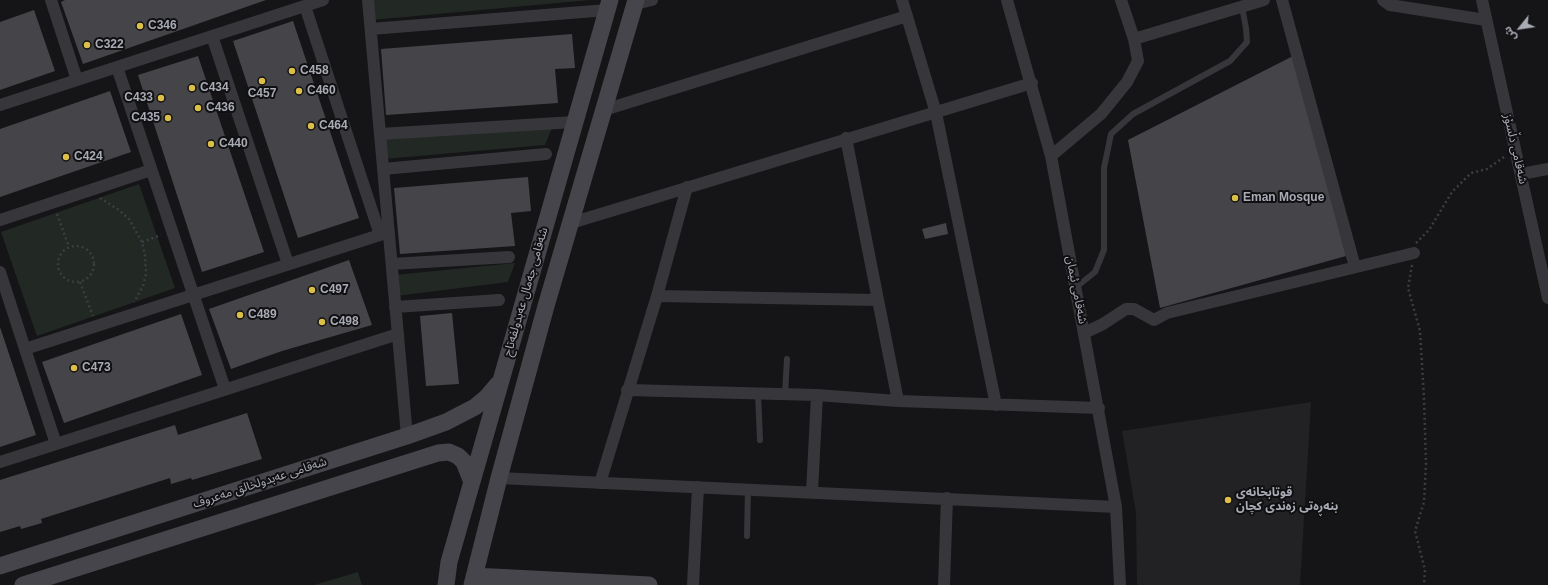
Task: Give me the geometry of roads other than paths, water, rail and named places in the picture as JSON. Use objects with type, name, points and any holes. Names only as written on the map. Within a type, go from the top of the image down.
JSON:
[{"type":"main road","name":"شەقامی جەمال عەبدولفەتاح","points":[[473,581],[498,478],[546,306],[636,2]]},
{"type":"main road","name":"شەقامی جەمال عەبدولفەتاح","points":[[446,585],[449,562],[608,5]]},
{"type":"main road","points":[[524,300],[546,306]]},
{"type":"main road","name":"شەقامی عەبدولخالق مەعروف","points":[[0,566],[407,436],[446,422],[475,406],[496,388],[504,373]]},
{"type":"main road","name":"شەقامی عەبدولخالق مەعروف","points":[[22,585],[438,453],[450,452],[458,456],[464,462],[472,482]]},
{"type":"main road","points":[[473,581],[648,585]]},
{"type":"street","points":[[51,0],[77,80]]},
{"type":"street","points":[[0,105],[323,0]]},
{"type":"street","points":[[368,0],[383,169],[384,234]]},
{"type":"street","points":[[636,2],[652,0]]},
{"type":"street","points":[[902,0],[936,113],[996,405]]},
{"type":"street","name":"شەقامی ئیمان","points":[[1007,0],[1032,83],[1051,156],[1099,408],[1116,507],[1120,585]]},
{"type":"street","points":[[1051,156],[1101,114],[1127,82],[1138,61],[1134,39],[1121,0]]},
{"type":"street","points":[[1134,39],[1264,0]]},
{"type":"street","points":[[1282,0],[1355,267]]},
{"type":"street","points":[[1383,0],[1396,6],[1486,20]]},
{"type":"street","name":"شەقامی دڵسۆز","points":[[1482,0],[1548,298]]},
{"type":"street","points":[[371,29],[608,5]]},
{"type":"street","points":[[305,6],[384,234],[392,264],[407,436]]},
{"type":"street","points":[[604,110],[907,16]]},
{"type":"street","points":[[212,36],[288,264]]},
{"type":"street","points":[[117,67],[225,388]]},
{"type":"street","points":[[571,223],[846,138],[936,113],[1032,83]]},
{"type":"street","points":[[380,134],[574,122]]},
{"type":"street","points":[[846,138],[898,401]]},
{"type":"street","points":[[383,169],[546,154]]},
{"type":"street","points":[[1521,174],[1548,169]]},
{"type":"street","points":[[0,220],[151,170]]},
{"type":"street","points":[[600,483],[687,187]]},
{"type":"street","points":[[25,349],[384,234]]},
{"type":"street","points":[[1084,333],[1103,324],[1126,309],[1134,309],[1154,320],[1167,313],[1414,253]]},
{"type":"street","points":[[392,264],[509,257]]},
{"type":"street","points":[[1,275],[56,444]]},
{"type":"street","points":[[656,296],[878,300]]},
{"type":"street","points":[[395,307],[498,300]]},
{"type":"street","points":[[0,462],[225,388],[398,334]]},
{"type":"street","points":[[627,390],[817,395],[898,401],[1099,408]]},
{"type":"street","points":[[812,492],[817,395]]},
{"type":"street","points":[[498,478],[1116,507]]},
{"type":"street","points":[[693,585],[698,487]]},
{"type":"street","points":[[944,585],[947,498]]},
{"type":"lane","points":[[1075,288],[1094,272],[1104,250],[1104,168],[1111,134],[1133,114],[1230,61],[1247,42],[1242,7]]},
{"type":"lane","points":[[785,394],[787,359]]},
{"type":"lane","points":[[758,393],[760,440]]},
{"type":"lane","points":[[747,536],[748,489]]},
{"type":"place","name":"C346","points":[[140,26]]},
{"type":"place","name":"C322","points":[[87,45]]},
{"type":"place","name":"C458","points":[[292,71]]},
{"type":"place","name":"C457","points":[[262,81]]},
{"type":"place","name":"C434","points":[[192,88]]},
{"type":"place","name":"C460","points":[[299,91]]},
{"type":"place","name":"C433","points":[[161,98]]},
{"type":"place","name":"C436","points":[[198,108]]},
{"type":"place","name":"C435","points":[[168,118]]},
{"type":"place","name":"C464","points":[[311,126]]},
{"type":"place","name":"C440","points":[[211,144]]},
{"type":"place","name":"C424","points":[[66,157]]},
{"type":"place","name":"Eman Mosque","points":[[1235,198]]},
{"type":"place","name":"C497","points":[[312,290]]},
{"type":"place","name":"C489","points":[[240,315]]},
{"type":"place","name":"C498","points":[[322,322]]},
{"type":"place","name":"C473","points":[[74,368]]},
{"type":"place","name":"قوتابخانەی بنەڕەتی زەندی کچان","points":[[1228,500]]}]
